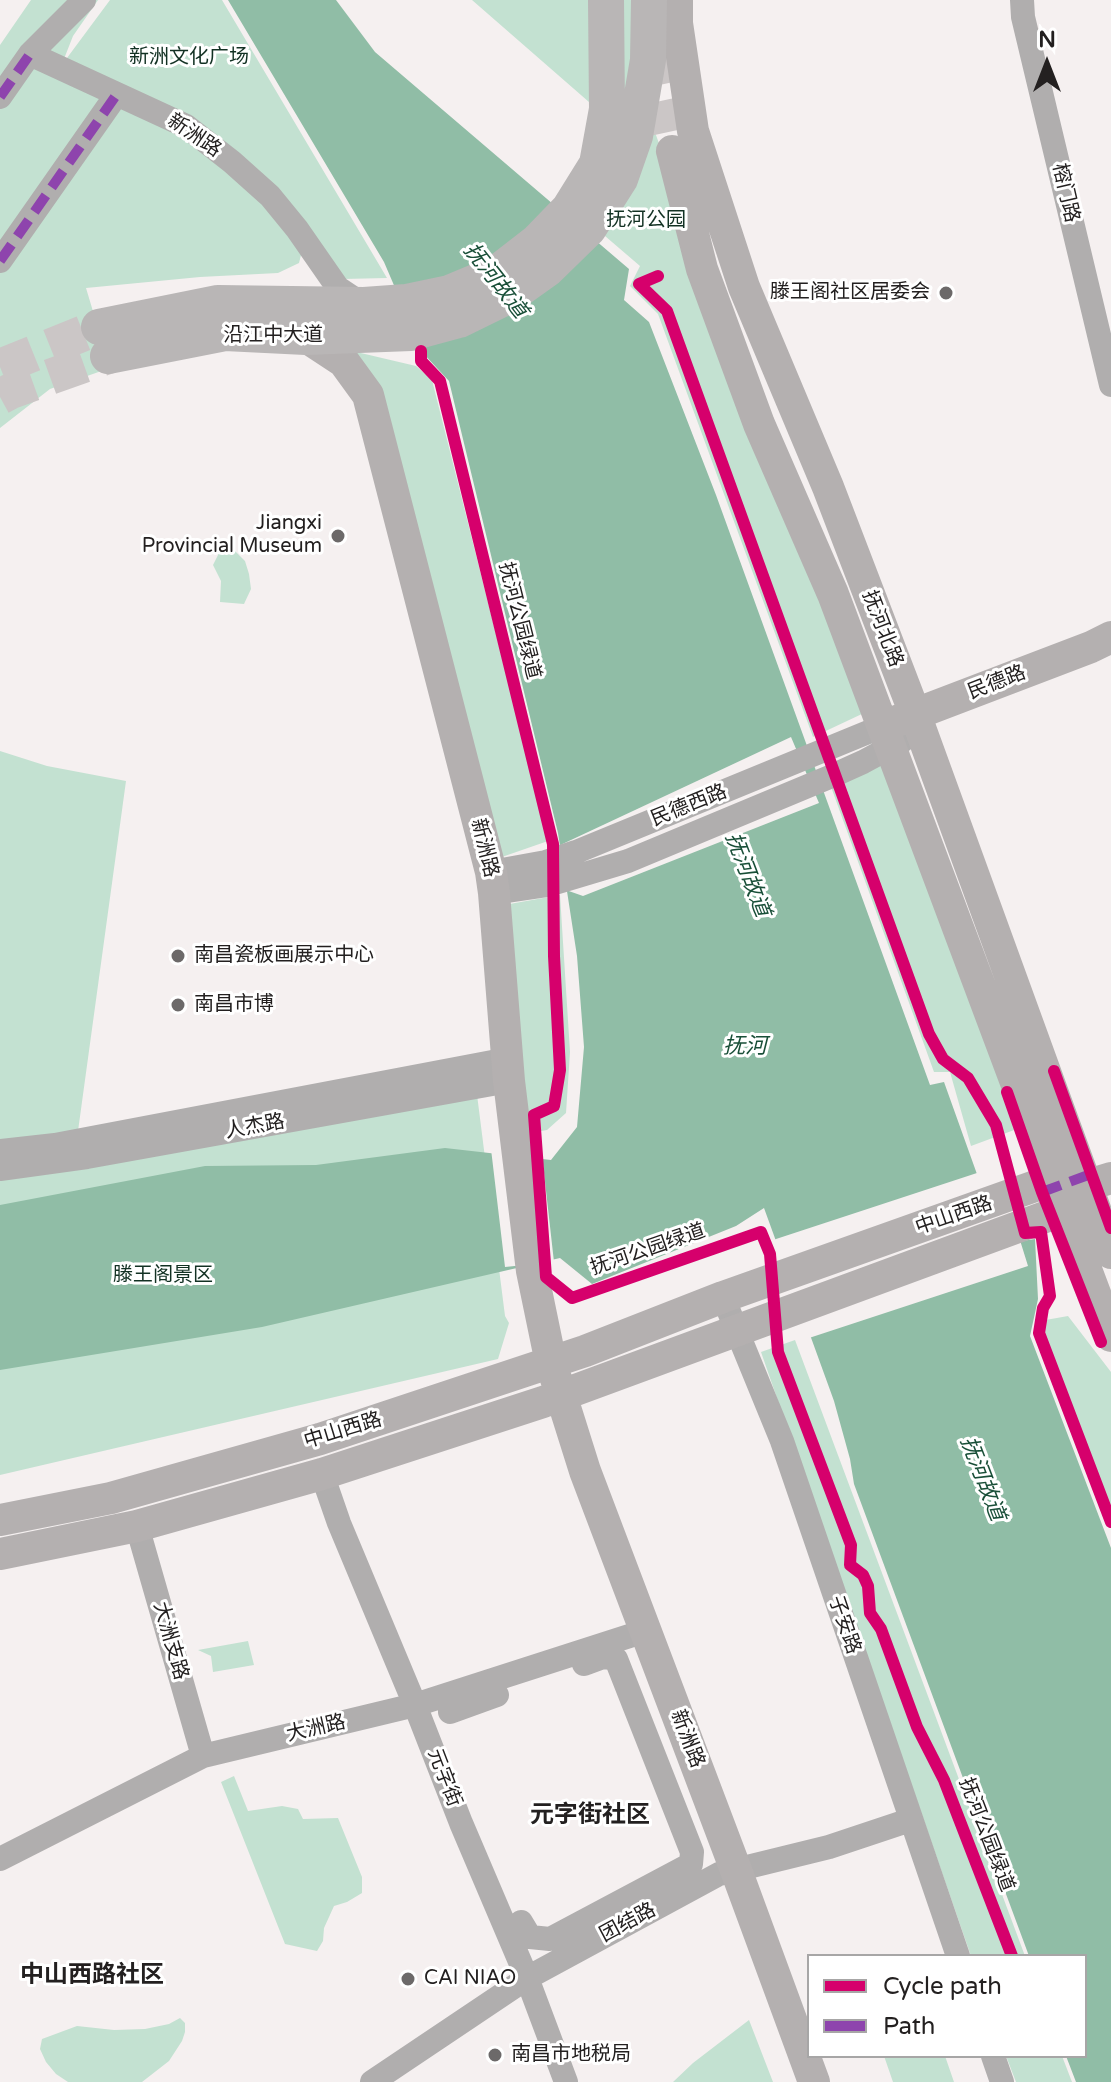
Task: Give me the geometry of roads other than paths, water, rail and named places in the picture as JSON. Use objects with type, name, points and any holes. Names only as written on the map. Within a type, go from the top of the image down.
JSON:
[{"type":"highway","points":[[579,218],[597,164],[607,109],[606,0]]},
{"type":"highway","points":[[579,218],[620,179],[635,136],[648,60],[649,0]]},
{"type":"highway","name":"沿江中大道","points":[[579,218],[547,269],[512,294],[459,320],[411,333],[306,337],[225,333],[103,342],[218,303],[364,305],[406,302],[449,293],[497,273],[537,242],[579,218]]},
{"type":"main road","name":"抚河北路","points":[[677,0],[677,23],[693,131],[744,287],[828,487],[1098,1182],[1111,1253]]},
{"type":"main road","name":"抚河北路","points":[[672,151],[702,269],[759,424],[833,594],[1111,1336]]},
{"type":"main road","name":"新洲路","points":[[306,337],[344,362],[368,395],[492,882],[532,1271],[551,1363],[638,1633],[727,1872],[814,2082]]},
{"type":"main road","name":"民德路","points":[[887,736],[1111,637]]},
{"type":"main road","points":[[1052,1180],[1098,1182]]},
{"type":"main road","name":"中山西路","points":[[0,1520],[111,1498],[320,1439],[551,1363],[723,1297],[1052,1180]]},
{"type":"main road","name":"中山西路","points":[[0,1554],[137,1526],[322,1474],[561,1396],[1064,1210],[1098,1182]]},
{"type":"street","points":[[0,97],[30,54],[84,0]]},
{"type":"street","name":"榕门路","points":[[1022,0],[1023,17],[1111,385]]},
{"type":"street","name":"新洲路","points":[[30,54],[186,126],[270,196],[338,288],[364,305]]},
{"type":"street","points":[[0,261],[117,94]]},
{"type":"street","points":[[286,305],[302,296],[317,281],[323,266]]},
{"type":"street","points":[[547,874],[628,861],[863,762],[887,736]]},
{"type":"street","name":"民德西路","points":[[492,882],[547,874],[576,852],[853,739],[887,736]]},
{"type":"street","name":"人杰路","points":[[0,1151],[55,1145],[509,1070]]},
{"type":"street","name":"人杰路","points":[[0,1169],[87,1157],[509,1070]]},
{"type":"street","name":"子安路","points":[[723,1297],[782,1441],[957,1954]]},
{"type":"street","name":"元字街","points":[[322,1474],[461,1823],[527,1978],[566,2082]]},
{"type":"street","name":"大洲支路","points":[[137,1526],[203,1756]]},
{"type":"street","name":"大洲路","points":[[0,1859],[203,1756],[415,1705],[638,1633]]},
{"type":"street","points":[[450,1712],[603,1657],[616,1659],[692,1852],[691,1864],[550,1939],[530,1937],[521,1922]]},
{"type":"street","name":"团结路","points":[[372,2082],[527,1978],[727,1872],[829,1847],[910,1820]]},
{"type":"street","points":[[994,2058],[1002,2082]]},
{"type":"water","name":"抚河","points":[[228,0],[336,0],[375,52],[629,269],[624,300],[649,322],[716,495],[930,1085],[944,1082],[1002,1244],[1035,1239],[1038,1299],[1030,1336],[1111,1548],[1111,2082],[1076,2082],[1067,2058],[1087,2058],[1087,1954],[1028,1954],[854,1484],[834,1401],[764,1208],[736,1226],[592,1284],[560,1258],[262,1327],[0,1370],[0,1205],[205,1166],[316,1165],[445,1148],[551,1160],[577,1127],[584,1047],[577,956],[558,833],[449,381],[423,353],[384,262]]},
{"type":"tunnel","points":[[651,54],[672,151]]},
{"type":"tunnel","points":[[0,367],[99,327]]},
{"type":"tunnel","points":[[0,397],[108,356]]},
{"type":"place","name":"滕王阁社区居委会","points":[[946,293]]},
{"type":"place","name":"Jiangxi Provincial Museum","points":[[338,536]]},
{"type":"place","name":"南昌瓷板画展示中心","points":[[178,956]]},
{"type":"place","name":"南昌市博","points":[[178,1005]]},
{"type":"place","name":"CAI NIAO","points":[[408,1979]]},
{"type":"place","name":"南昌市地税局","points":[[495,2055]]},
{"type":"district","name":"元字街社区","points":[[590,1816]]},
{"type":"district","name":"中山西路社区","points":[[92,1976]]},
{"type":"park label","name":"新洲文化广场","points":[[189,58]]},
{"type":"park label","name":"抚河公园","points":[[646,221]]},
{"type":"park label","name":"滕王阁景区","points":[[163,1276]]},
{"type":"water label","name":"抚河故道","points":[[495,281]]},
{"type":"water label","name":"抚河故道","points":[[747,875]]},
{"type":"water label","name":"抚河故道","points":[[982,1479]]}]
